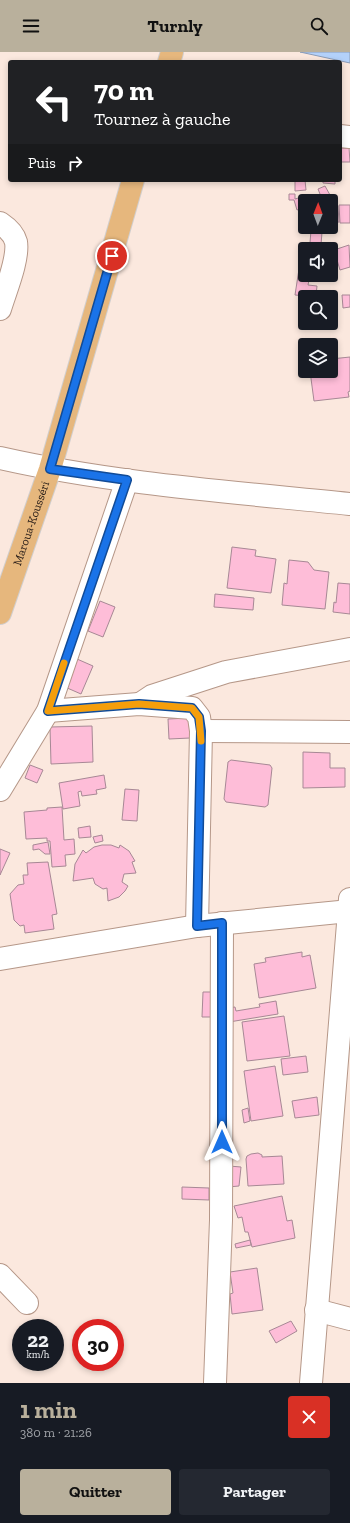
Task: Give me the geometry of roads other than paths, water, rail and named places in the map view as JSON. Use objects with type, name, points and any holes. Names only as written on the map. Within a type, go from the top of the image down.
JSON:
[{"type":"highway","name":"Maroua-Kousséri","points":[[0,613],[50,469],[133,182]]},
{"type":"street","points":[[0,223],[9,230],[16,241],[16,256],[0,309]]},
{"type":"street","points":[[0,458],[50,469],[127,480],[350,504]]},
{"type":"street","points":[[0,790],[48,711],[127,480]]},
{"type":"street","points":[[139,704],[152,696],[226,672],[350,649]]},
{"type":"street","points":[[48,711],[139,704],[192,708],[199,717],[201,731],[197,926]]},
{"type":"street","points":[[201,731],[350,732]]},
{"type":"street","points":[[0,959],[197,926],[350,907],[311,1383]]},
{"type":"street","points":[[215,1383],[221,1220],[222,923]]},
{"type":"street","points":[[0,1275],[27,1302]]},
{"type":"street","points":[[316,1310],[350,1319]]},
{"type":"water","points":[[300,52],[350,52],[350,63],[342,60]]}]
